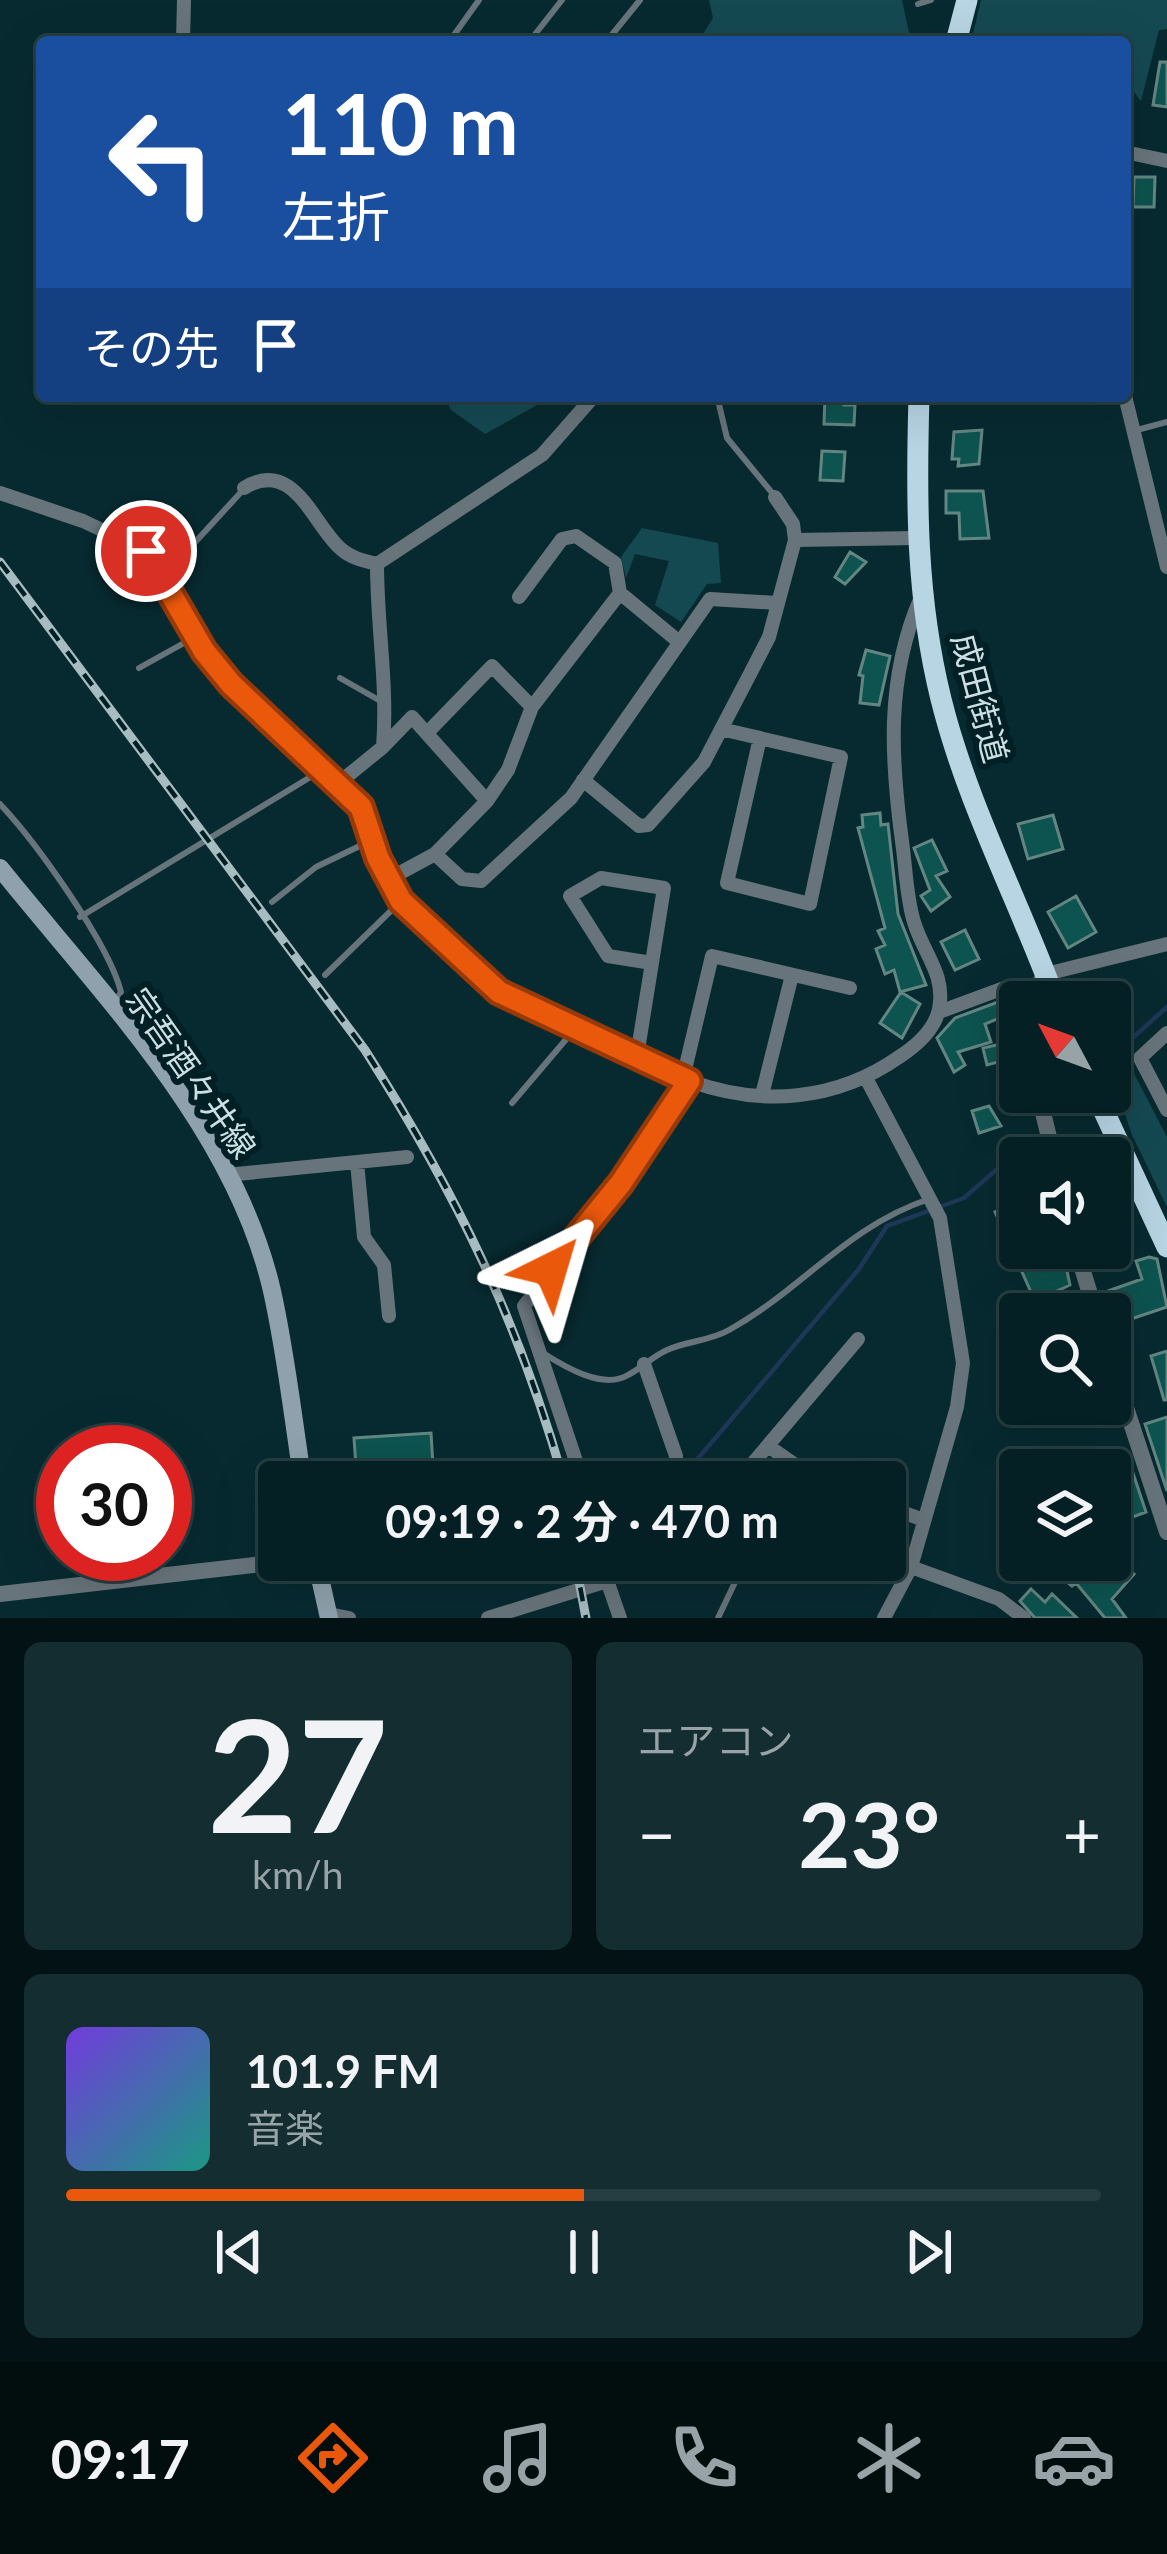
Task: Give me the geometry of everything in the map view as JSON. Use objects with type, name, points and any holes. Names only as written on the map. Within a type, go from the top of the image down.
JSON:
[{"type":"highway","points":[[958,36],[968,0]]},
{"type":"highway","name":"成田街道","points":[[919,402],[916,538],[921,596],[942,704],[1048,981]]},
{"type":"highway","points":[[1105,1113],[1167,1247]]},
{"type":"main road","name":"宗吾酒々井線","points":[[0,868],[173,1089],[226,1175],[272,1289],[300,1461]]},
{"type":"main road","points":[[323,1581],[336,1617]]},
{"type":"street","points":[[183,36],[184,0]]},
{"type":"street","points":[[1131,153],[1167,161]]},
{"type":"street","points":[[377,564],[542,455],[590,402]]},
{"type":"street","points":[[1126,402],[1167,567]]},
{"type":"street","points":[[244,488],[256,481],[275,483],[305,496],[342,550],[377,564]]},
{"type":"street","points":[[0,494],[133,542],[164,575],[196,636],[231,684],[340,782],[412,717],[487,801]]},
{"type":"street","points":[[583,780],[631,824],[648,825],[704,762],[769,637],[795,540],[793,524],[776,496]]},
{"type":"street","points":[[519,597],[562,539],[576,536],[615,563],[620,593],[678,641]]},
{"type":"street","points":[[795,540],[916,538]]},
{"type":"street","points":[[377,564],[377,637],[387,704],[383,747]]},
{"type":"street","points":[[387,880],[435,854],[487,801],[508,770],[532,707],[620,593]]},
{"type":"street","points":[[921,596],[903,639],[890,756],[914,922],[940,979],[939,1012]]},
{"type":"street","points":[[435,854],[462,879],[481,881],[553,819],[710,599],[777,603]]},
{"type":"street","points":[[428,732],[492,666],[532,707]]},
{"type":"street","points":[[721,729],[760,738],[841,757],[810,904],[727,884],[760,738]]},
{"type":"street","points":[[637,1056],[664,888],[601,878],[570,896],[608,956],[652,962]]},
{"type":"street","points":[[401,901],[499,992],[722,1093],[831,1093],[867,1080],[911,1049],[939,1012],[999,990]]},
{"type":"street","points":[[1040,981],[1046,974],[1167,944]]},
{"type":"street","points":[[576,1461],[524,1306],[532,1289],[621,1183],[686,1079],[712,956],[850,988]]},
{"type":"street","points":[[762,1095],[792,975]]},
{"type":"street","points":[[1167,1033],[1140,1058],[1167,1110]]},
{"type":"street","points":[[867,1080],[940,1218],[962,1382],[911,1568],[884,1618]]},
{"type":"street","points":[[226,1175],[407,1157]]},
{"type":"street","points":[[357,1162],[364,1237],[384,1265],[389,1316]]},
{"type":"street","points":[[756,1461],[858,1339]]},
{"type":"street","points":[[644,1364],[676,1456]]},
{"type":"street","points":[[1130,1425],[1167,1532]]},
{"type":"street","points":[[768,1447],[789,1461]]},
{"type":"street","points":[[906,1514],[923,1520]]},
{"type":"street","points":[[0,1594],[258,1564]]},
{"type":"street","points":[[911,1568],[999,1599],[1024,1618]]},
{"type":"street","points":[[488,1618],[604,1582],[620,1618]]},
{"type":"lane","points":[[453,36],[479,0]]},
{"type":"lane","points":[[534,36],[562,0]]},
{"type":"lane","points":[[611,36],[640,0]]},
{"type":"lane","points":[[918,4],[931,0]]},
{"type":"lane","points":[[718,402],[727,438],[776,496]]},
{"type":"lane","points":[[1133,431],[1167,422]]},
{"type":"lane","points":[[164,575],[244,488]]},
{"type":"lane","points":[[139,668],[196,636]]},
{"type":"lane","points":[[340,678],[387,704]]},
{"type":"lane","points":[[80,917],[323,769]]},
{"type":"lane","points":[[325,975],[401,901],[387,880],[361,807],[340,782]]},
{"type":"lane","points":[[0,804],[56,875],[115,968],[122,992],[111,1009]]},
{"type":"lane","points":[[272,902],[316,867],[372,841]]},
{"type":"lane","points":[[512,1103],[576,1028]]},
{"type":"lane","points":[[543,1353],[584,1374],[614,1381],[670,1348],[726,1332],[832,1257],[861,1229],[885,1214],[933,1198]]},
{"type":"lane","points":[[718,1618],[736,1581]]},
{"type":"shaded area","points":[[709,0],[902,0],[910,36],[702,36],[713,18]]},
{"type":"shaded area","points":[[981,0],[1167,0],[1167,29],[1159,30],[1141,101],[1131,88],[1131,36],[972,36]]},
{"type":"shaded area","points":[[447,402],[542,402],[485,434]]},
{"type":"shaded area","points":[[642,528],[718,543],[721,583],[707,584],[681,622],[655,605],[669,561],[635,554],[626,578],[621,557]]},
{"type":"shaded area","points":[[1131,1068],[1167,1137],[1167,1207],[1125,1113],[1131,1113]]},
{"type":"building","points":[[1160,62],[1167,62],[1167,107],[1153,105]]},
{"type":"building","points":[[1134,177],[1155,177],[1154,207],[1133,207]]},
{"type":"building","points":[[825,402],[855,405],[854,425],[824,424]]},
{"type":"building","points":[[982,430],[979,464],[958,466],[959,459],[952,459],[954,432]]},
{"type":"building","points":[[822,451],[845,452],[843,481],[820,480]]},
{"type":"building","points":[[946,491],[983,491],[989,538],[960,539],[959,513],[946,513]]},
{"type":"building","points":[[850,552],[866,562],[845,584],[835,577]]},
{"type":"building","points":[[866,650],[890,656],[879,705],[860,703],[863,676],[859,675]]},
{"type":"building","points":[[880,813],[881,825],[888,824],[898,914],[926,985],[900,992],[894,970],[885,974],[876,949],[885,945],[878,931],[885,928],[858,828],[863,827],[862,815]]},
{"type":"building","points":[[1053,815],[1063,849],[1028,859],[1018,824]]},
{"type":"building","points":[[932,840],[947,871],[936,876],[950,897],[931,911],[921,896],[930,890],[914,848]]},
{"type":"building","points":[[1076,896],[1096,932],[1068,948],[1048,912]]},
{"type":"building","points":[[965,930],[979,959],[955,970],[941,942]]},
{"type":"building","points":[[901,992],[920,1004],[902,1038],[880,1023]]},
{"type":"building","points":[[999,1004],[999,1018],[985,1024],[991,1042],[958,1052],[965,1065],[954,1072],[937,1038],[955,1018]]},
{"type":"building","points":[[999,1044],[999,1062],[987,1065],[983,1048]]},
{"type":"building","points":[[989,1106],[1001,1126],[979,1133],[972,1111]]},
{"type":"building","points":[[1157,1259],[1167,1307],[1131,1319],[1131,1293],[1108,1291],[1142,1279],[1136,1261]]},
{"type":"building","points":[[1021,1269],[1067,1269],[1070,1285],[1052,1293],[1031,1293]]},
{"type":"building","points":[[1167,1351],[1167,1400],[1164,1400],[1151,1356]]},
{"type":"building","points":[[1167,1417],[1167,1491],[1145,1424]]},
{"type":"building","points":[[431,1433],[433,1461],[356,1461],[354,1438]]},
{"type":"building","points":[[1131,1467],[1146,1512],[1131,1518]]},
{"type":"building","points":[[1066,1581],[1128,1581],[1112,1599],[1126,1618],[1105,1618],[1076,1583],[1072,1586]]},
{"type":"building","points":[[1031,1589],[1045,1602],[1052,1594],[1077,1618],[1035,1618],[1020,1601]]},
{"type":"waterway","points":[[1131,1039],[1167,1007]]},
{"type":"waterway","points":[[696,1461],[859,1269],[887,1226],[964,1198],[1035,1136]]},
{"type":"railway","points":[[0,562],[365,1050],[398,1103],[456,1207],[505,1311],[558,1461]]},
{"type":"railway","points":[[579,1581],[586,1618]]},
{"type":"route","points":[[146,551],[204,651],[231,684],[340,782],[361,807],[392,891],[401,901],[499,992],[689,1081],[621,1183],[551,1269]]}]
